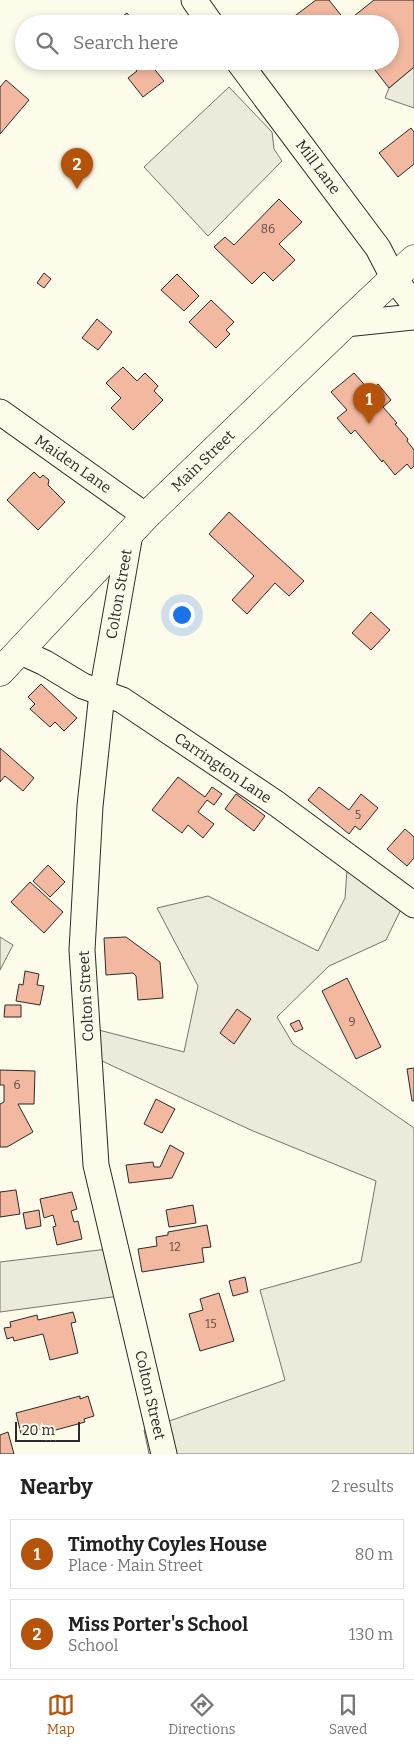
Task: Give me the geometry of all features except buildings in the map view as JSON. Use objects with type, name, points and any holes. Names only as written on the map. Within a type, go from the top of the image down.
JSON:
[{"type":"highway","name":"Main Street","points":[[0,672],[138,525],[393,277],[414,259]]},
{"type":"street","points":[[194,0],[205,15]]},
{"type":"street","name":"Mill Lane","points":[[245,70],[378,248],[393,277],[414,304]]},
{"type":"street","points":[[345,324],[414,317]]},
{"type":"street","name":"Maiden Lane","points":[[0,412],[138,525]]},
{"type":"street","name":"Colton Street","points":[[138,525],[102,693],[90,806],[82,950],[96,1165],[164,1454]]},
{"type":"street","name":"Carrington Lane","points":[[19,651],[45,663],[83,686],[118,698],[277,804],[414,905]]},
{"type":"shaded area","points":[[414,67],[414,108],[385,98],[389,88]]},
{"type":"shaded area","points":[[229,87],[272,132],[274,149],[282,161],[208,236],[144,167]]},
{"type":"shaded area","points":[[348,856],[406,899],[386,940],[329,966],[277,1017],[293,1044],[414,1128],[414,1454],[149,1454],[144,1430],[285,1380],[260,1290],[361,1262],[376,1181],[253,1131],[89,1055],[87,1027],[184,1052],[198,986],[157,908],[208,896],[318,951],[345,898]]},
{"type":"shaded area","points":[[0,937],[13,945],[0,970]]},
{"type":"shaded area","points":[[116,1248],[127,1295],[0,1312],[0,1262]]},
{"type":"place","name":"Miss Porter's School","points":[[77,189]]},
{"type":"place","name":"Timothy Coyles House","points":[[369,424]]}]
